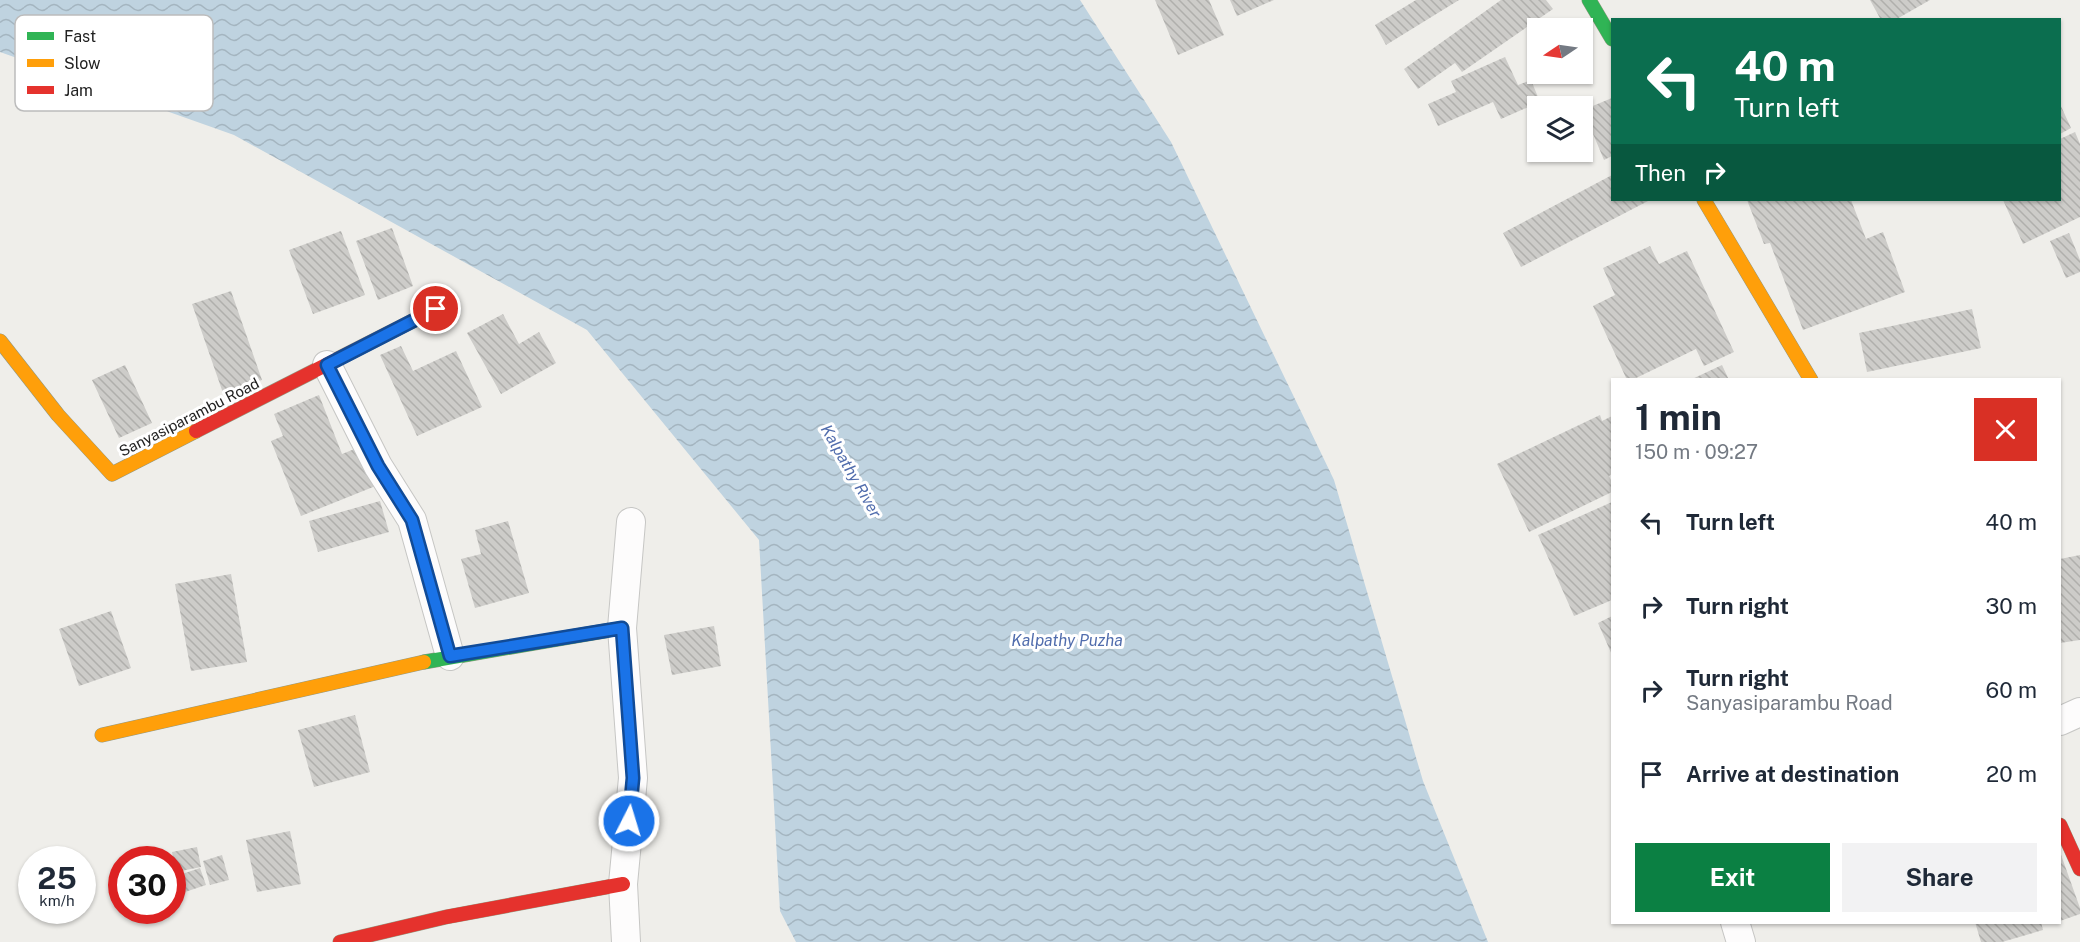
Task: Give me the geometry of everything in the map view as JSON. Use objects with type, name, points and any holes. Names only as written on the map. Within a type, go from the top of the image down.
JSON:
[{"type":"street","points":[[1589,0],[1611,37]]},
{"type":"street","points":[[1705,201],[1810,378]]},
{"type":"street","name":"Sanyasiparambu Road","points":[[0,341],[58,415],[112,474],[436,309]]},
{"type":"street","points":[[327,365],[378,466],[412,520],[450,656]]},
{"type":"street","points":[[626,942],[623,884],[633,778],[622,628],[631,522]]},
{"type":"street","points":[[102,735],[450,656],[622,628]]},
{"type":"street","points":[[2061,721],[2080,712]]},
{"type":"street","points":[[2061,827],[2080,869]]},
{"type":"street","points":[[340,942],[446,917],[623,884]]},
{"type":"street","points":[[1736,924],[1741,942]]},
{"type":"water","name":"Kalpathy Puzha","points":[[0,0],[1080,0],[1171,142],[1334,480],[1423,781],[1488,942],[796,942],[780,911],[759,540],[587,330],[234,135],[166,111],[213,111],[213,15],[15,15],[15,57],[0,52]]},
{"type":"building","points":[[1155,0],[1209,0],[1224,35],[1178,55]]},
{"type":"building","points":[[1230,0],[1274,0],[1237,16]]},
{"type":"building","points":[[1416,0],[1459,0],[1386,45],[1375,25]]},
{"type":"building","points":[[1501,0],[1546,0],[1553,9],[1540,18],[1527,18],[1527,27],[1462,72],[1455,63],[1418,89],[1404,69]]},
{"type":"building","points":[[1870,0],[1930,0],[1898,18],[1880,18]]},
{"type":"building","points":[[1505,57],[1518,85],[1527,82],[1527,84],[1533,84],[1538,96],[1527,96],[1527,108],[1501,119],[1493,102],[1438,126],[1428,104],[1456,92],[1451,81]]},
{"type":"building","points":[[1611,98],[1611,156],[1604,160],[1593,134],[1593,106]]},
{"type":"building","points":[[2061,106],[2071,128],[2061,133]]},
{"type":"building","points":[[2075,132],[2080,144],[2080,217],[2023,244],[2003,201],[2061,201],[2061,139]]},
{"type":"building","points":[[1611,176],[1611,201],[1648,201],[1521,267],[1503,233]]},
{"type":"building","points":[[1747,201],[1851,201],[1866,239],[1883,232],[1905,292],[1803,330],[1770,243],[1764,244]]},
{"type":"building","points":[[392,228],[413,286],[378,300],[356,241]]},
{"type":"building","points":[[341,231],[365,295],[313,314],[289,250]]},
{"type":"building","points":[[2069,233],[2080,260],[2080,272],[2066,278],[2050,241]]},
{"type":"building","points":[[1650,246],[1659,264],[1687,251],[1734,352],[1704,366],[1696,349],[1636,378],[1626,378],[1593,306],[1615,295],[1603,268]]},
{"type":"building","points":[[231,291],[262,380],[223,393],[192,304]]},
{"type":"building","points":[[1972,309],[1981,348],[1867,372],[1859,333]]},
{"type":"building","points":[[503,314],[519,344],[539,332],[556,363],[501,394],[467,333]]},
{"type":"building","points":[[401,346],[413,371],[456,351],[482,407],[417,436],[380,355]]},
{"type":"building","points":[[125,365],[152,423],[119,438],[92,380]]},
{"type":"building","points":[[1722,365],[1728,378],[1694,378]]},
{"type":"building","points":[[319,395],[342,454],[372,442],[388,481],[301,516],[271,441],[283,436],[274,414]]},
{"type":"building","points":[[1600,415],[1602,421],[1611,416],[1611,475],[1609,476],[1611,492],[1529,532],[1497,464]]},
{"type":"building","points":[[380,501],[389,532],[318,552],[309,521]]},
{"type":"building","points":[[1611,502],[1611,600],[1574,616],[1538,535]]},
{"type":"building","points":[[508,521],[529,593],[475,608],[461,559],[481,554],[475,530]]},
{"type":"building","points":[[2080,555],[2080,640],[2061,643],[2061,559]]},
{"type":"building","points":[[231,574],[247,662],[191,671],[175,584]]},
{"type":"building","points":[[111,611],[131,668],[79,686],[59,629]]},
{"type":"building","points":[[1611,616],[1611,653],[1598,623]]},
{"type":"building","points":[[714,626],[721,666],[672,675],[664,635]]},
{"type":"building","points":[[355,715],[370,772],[314,787],[298,730]]},
{"type":"building","points":[[290,831],[301,884],[257,892],[246,840]]},
{"type":"building","points":[[197,847],[201,867],[186,870],[186,849]]},
{"type":"building","points":[[222,855],[229,880],[210,885],[203,861]]},
{"type":"building","points":[[2061,855],[2080,908],[2080,914],[2061,921]]},
{"type":"building","points":[[200,868],[206,885],[186,892],[186,873]]},
{"type":"building","points":[[1976,924],[2042,924],[2043,930],[2002,942],[1981,942]]},
{"type":"traffic: fast","points":[[1589,0],[1611,37]]},
{"type":"traffic: fast","points":[[424,662],[622,628]]},
{"type":"traffic: slow","points":[[1705,201],[1810,378]]},
{"type":"traffic: slow","points":[[0,341],[58,415],[112,474],[196,431]]},
{"type":"traffic: slow","points":[[102,735],[424,662]]},
{"type":"traffic: jam","points":[[196,431],[436,309]]},
{"type":"traffic: jam","points":[[2061,827],[2080,869]]},
{"type":"traffic: jam","points":[[340,942],[446,917],[623,884]]},
{"type":"route","points":[[436,309],[327,365],[378,466],[412,520],[450,656],[622,628],[633,778],[629,821]]},
{"type":"water label","name":"Kalpathy River","points":[[851,471]]}]
